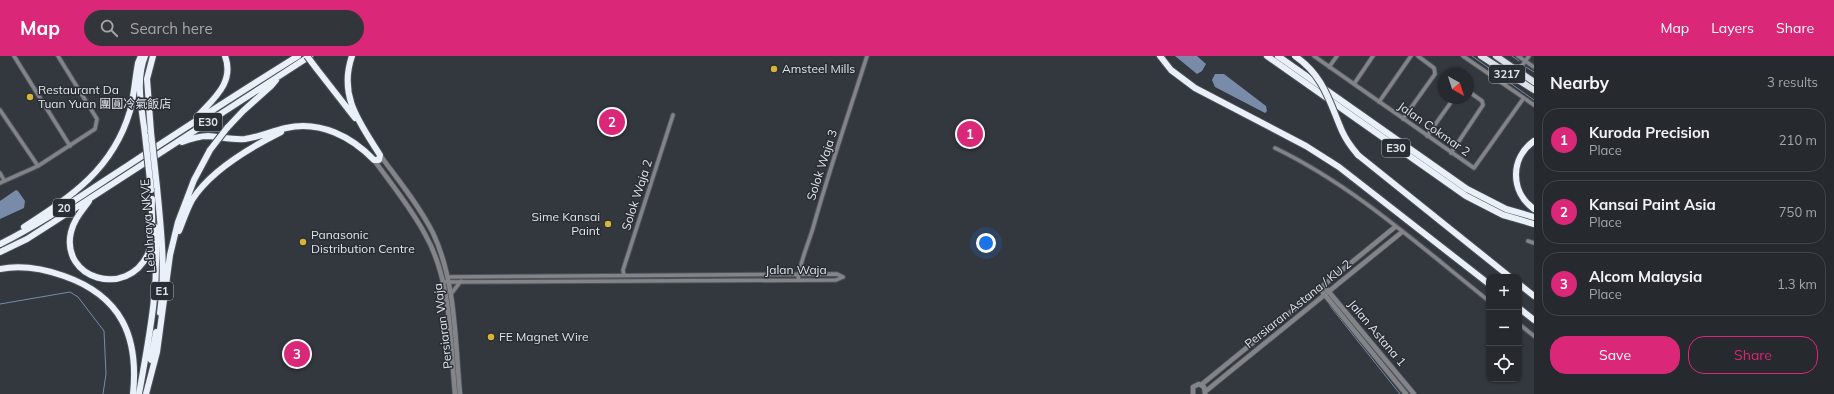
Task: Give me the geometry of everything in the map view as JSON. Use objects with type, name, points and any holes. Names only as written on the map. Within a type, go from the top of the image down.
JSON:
[{"type":"highway","points":[[0,244],[77,191],[101,168],[110,155],[123,130],[130,109],[138,63],[141,56]]},
{"type":"highway","points":[[139,394],[153,318],[157,250],[151,190],[148,134],[139,84],[140,70],[145,56]]},
{"type":"highway","name":"Lebuhraya NKVE","points":[[146,394],[160,309],[163,274],[157,187],[148,134],[147,79],[153,56]]},
{"type":"highway","points":[[192,123],[218,96],[224,85],[228,73],[225,56]]},
{"type":"highway","name":"E30","points":[[125,167],[298,56]]},
{"type":"highway","points":[[309,56],[316,68],[364,129]]},
{"type":"highway","name":"E30","points":[[90,199],[309,56]]},
{"type":"highway","points":[[174,145],[207,136],[231,139],[246,138],[295,127],[323,128],[342,135],[361,146],[374,160],[379,160],[380,155],[354,112],[348,94],[349,67],[352,56]]},
{"type":"highway","points":[[1160,56],[1171,70],[1195,88],[1306,146],[1339,167],[1486,282]]},
{"type":"highway","name":"E30","points":[[1267,56],[1466,196],[1503,215],[1534,224]]},
{"type":"highway","name":"E30","points":[[1278,56],[1468,189],[1506,209],[1534,217]]},
{"type":"highway","points":[[1294,56],[1309,68],[1320,82],[1332,106],[1342,132],[1358,155],[1506,274]]},
{"type":"highway","name":"3217","points":[[1481,56],[1534,90]]},
{"type":"highway","points":[[1488,56],[1534,90]]},
{"type":"highway","name":"3217","points":[[1496,56],[1534,82]]},
{"type":"highway","points":[[1500,56],[1516,70]]},
{"type":"highway","points":[[146,394],[157,352],[172,244],[178,222],[194,180],[210,150],[227,128],[243,111],[271,86],[278,77]]},
{"type":"highway","points":[[166,289],[180,228],[192,200],[202,187],[213,176],[236,159],[268,139],[295,127]]},
{"type":"highway","points":[[1534,141],[1522,153],[1518,160],[1515,174],[1521,196],[1534,209]]},
{"type":"highway","name":"20","points":[[0,244],[26,231],[125,167]]},
{"type":"highway","points":[[90,199],[76,217],[72,227],[70,237],[71,249],[76,260],[85,272],[98,278],[109,280],[128,276],[137,269],[146,258],[150,245],[152,199]]},
{"type":"highway","name":"20","points":[[0,252],[27,239],[90,199]]},
{"type":"highway","points":[[0,269],[12,268],[45,271],[61,275],[83,284],[102,295],[115,309],[124,322],[131,341],[134,363],[133,394]]},
{"type":"highway","points":[[1522,286],[1534,296]]},
{"type":"highway","points":[[1522,310],[1534,320]]},
{"type":"street","points":[[14,56],[70,146]]},
{"type":"street","points":[[0,183],[38,166],[95,129],[97,119],[58,56]]},
{"type":"street","name":"Solok Waja 3","points":[[798,280],[800,265],[868,56]]},
{"type":"street","name":"Jalan Cokmar 2","points":[[1314,56],[1472,168],[1475,167],[1523,99]]},
{"type":"street","points":[[1329,67],[1337,56]]},
{"type":"street","points":[[1354,84],[1373,56]]},
{"type":"street","points":[[1379,102],[1411,56]]},
{"type":"street","points":[[1403,119],[1434,74],[1434,68],[1418,56]]},
{"type":"street","points":[[1463,56],[1534,106]]},
{"type":"street","points":[[1518,56],[1534,67]]},
{"type":"street","points":[[1516,70],[1529,56]]},
{"type":"street","points":[[1451,153],[1482,108],[1482,101],[1474,95]]},
{"type":"street","points":[[1428,136],[1450,104]]},
{"type":"street","points":[[0,110],[38,166]]},
{"type":"street","name":"Solok Waja 2","points":[[624,281],[623,270],[673,115]]},
{"type":"street","points":[[1275,148],[1320,173],[1402,232],[1486,299]]},
{"type":"street","name":"Persiaran Waja","points":[[380,155],[429,227],[442,256],[451,294],[460,394]]},
{"type":"street","name":"Persiaran Waja","points":[[374,160],[427,236],[442,279],[446,294],[455,394]]},
{"type":"street","points":[[0,174],[4,180]]},
{"type":"street","name":"Persiaran Astana / KU 2","points":[[1191,393],[1195,386],[1201,384],[1395,227]]},
{"type":"street","name":"Persiaran Astana / KU 2","points":[[1205,393],[1402,232]]},
{"type":"street","points":[[1528,241],[1534,243]]},
{"type":"street","name":"Jalan Waja","points":[[442,279],[624,275],[799,274],[836,274],[843,277],[836,280],[461,282],[448,279]]},
{"type":"street","points":[[451,294],[461,282]]},
{"type":"street","name":"Jalan Astana 1","points":[[1324,286],[1327,293],[1406,394]]},
{"type":"street","name":"Jalan Astana 1","points":[[1320,289],[1327,293],[1414,394]]},
{"type":"street","points":[[1522,326],[1534,336]]},
{"type":"street","points":[[1201,384],[1204,387],[1205,393]]},
{"type":"water","points":[[1175,56],[1197,56],[1206,64],[1202,71],[1197,74]]},
{"type":"water","points":[[1215,74],[1224,74],[1266,106],[1267,111],[1265,113],[1215,87],[1212,80]]},
{"type":"water","points":[[16,190],[25,201],[24,208],[0,219],[0,201]]},
{"type":"waterway","points":[[1472,56],[1534,100]]},
{"type":"waterway","points":[[1512,56],[1519,61]]},
{"type":"waterway","points":[[1526,67],[1534,72]]},
{"type":"waterway","points":[[0,304],[70,292],[78,297],[104,331],[106,374],[103,394]]},
{"type":"waterway","points":[[1330,306],[1400,394]]},
{"type":"place","name":"Amsteel Mills","points":[[774,69]]},
{"type":"place","name":"Restaurant Da Tuan Yuan 團圓冷氣飯店","points":[[30,97]]},
{"type":"place","name":"Kansai Paint Asia","points":[[612,122]]},
{"type":"place","name":"Kuroda Precision","points":[[970,134]]},
{"type":"place","name":"Sime Kansai Paint","points":[[608,224]]},
{"type":"place","name":"Panasonic Distribution Centre","points":[[303,242]]},
{"type":"place","name":"FE Magnet Wire","points":[[491,337]]},
{"type":"place","name":"Alcom Malaysia","points":[[297,354]]}]
